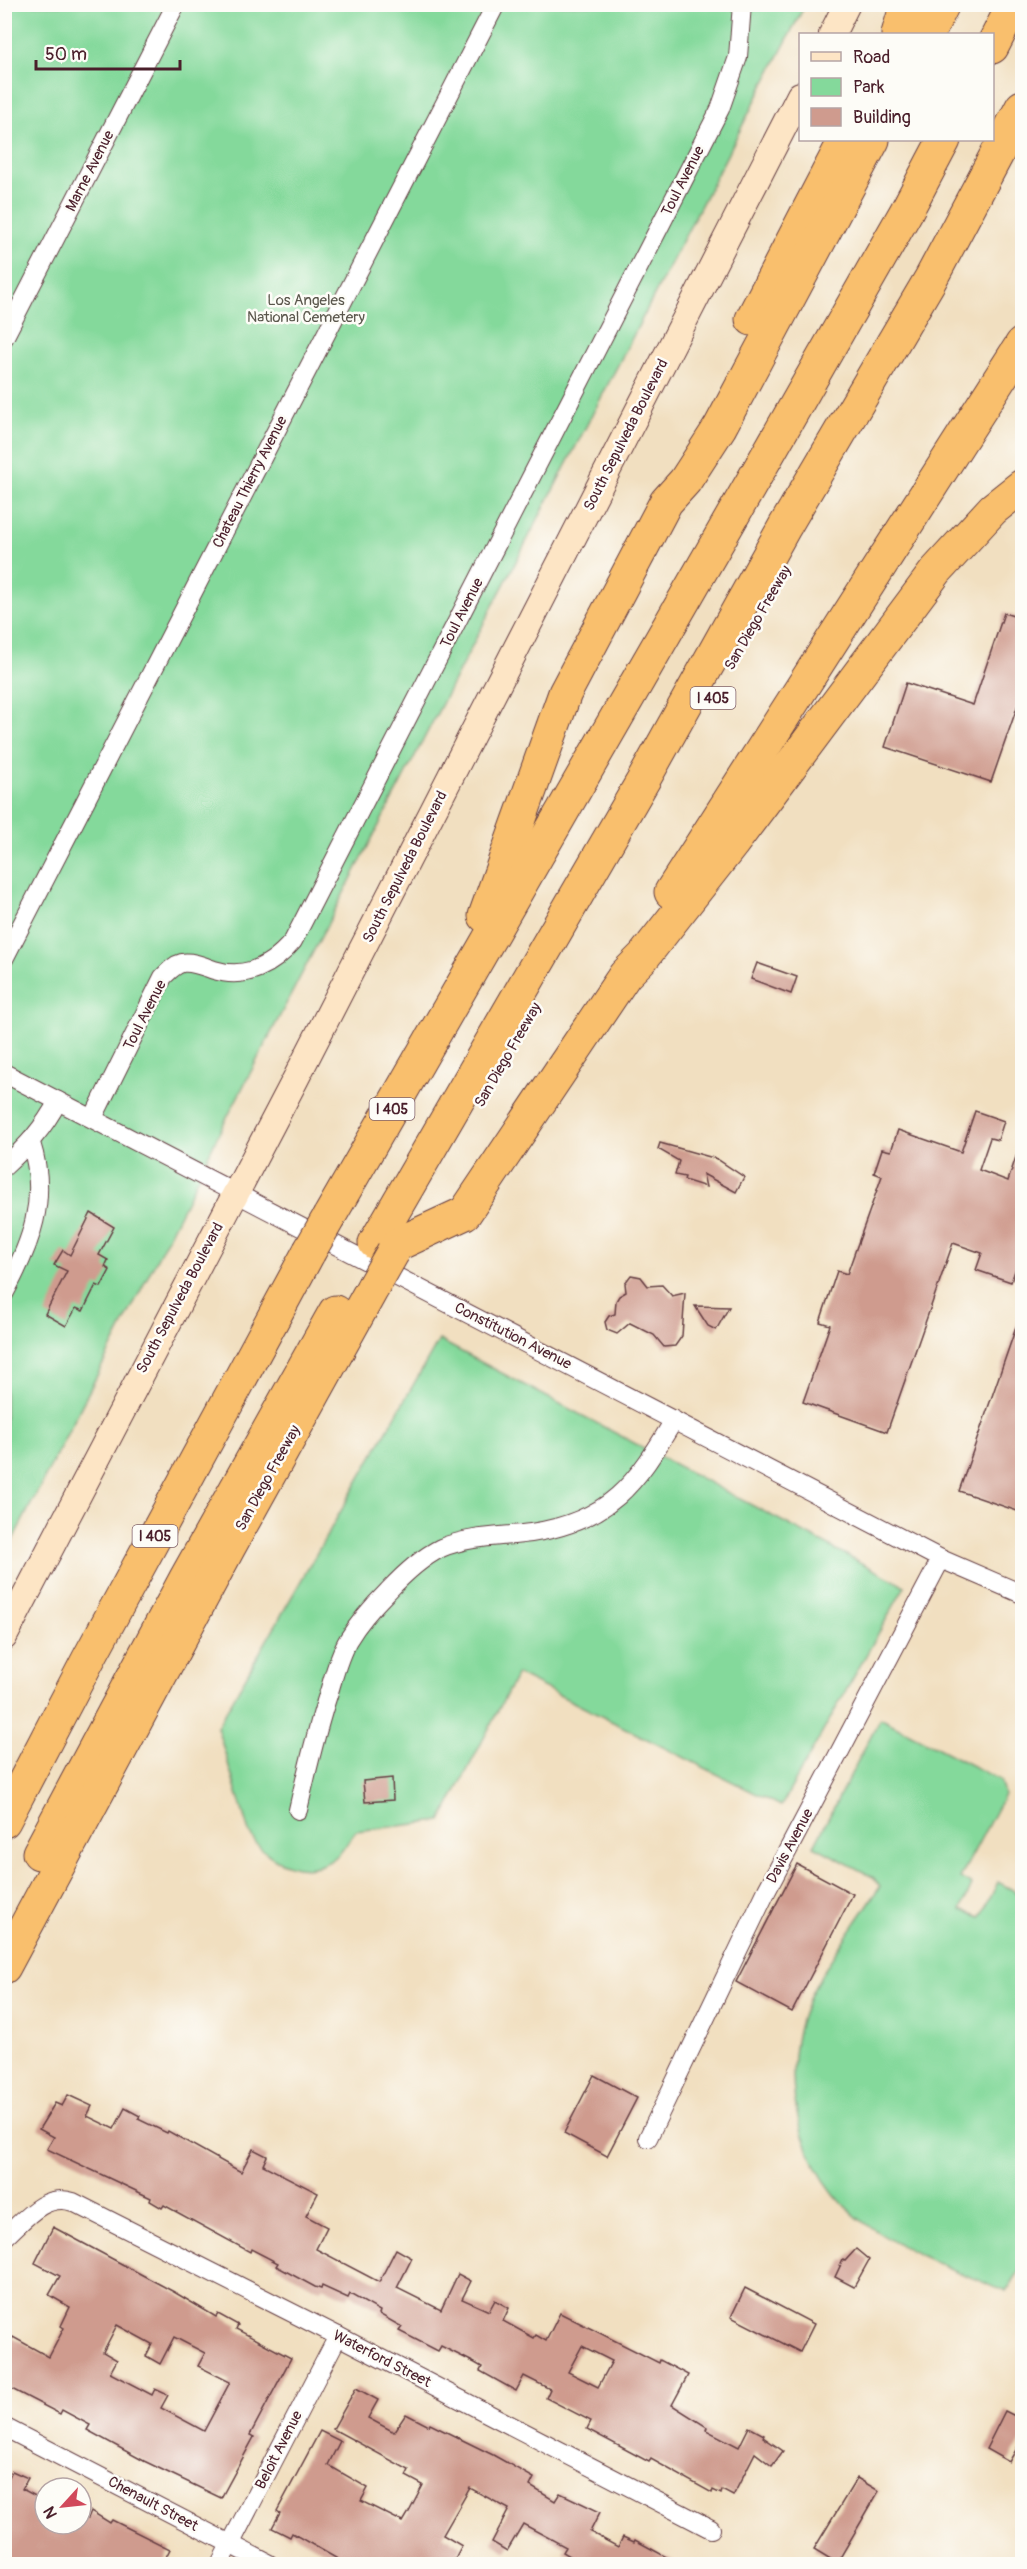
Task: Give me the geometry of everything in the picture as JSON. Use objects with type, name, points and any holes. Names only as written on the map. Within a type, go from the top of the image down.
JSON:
[{"type":"highway","points":[[994,45],[1014,4]]},
{"type":"highway","points":[[389,1246],[644,779],[785,526],[930,280],[1023,107]]},
{"type":"highway","points":[[455,1000],[565,693],[666,502],[675,471],[844,141]]},
{"type":"highway","points":[[666,502],[685,481],[720,427],[872,141]]},
{"type":"highway","name":"I 405","points":[[4,1821],[89,1658],[309,1252],[773,445],[943,141]]},
{"type":"highway","name":"San Diego Freeway","points":[[4,1967],[229,1547],[365,1282],[389,1246],[647,814],[1023,149]]},
{"type":"highway","points":[[625,975],[635,949],[1018,352]]},
{"type":"highway","points":[[389,1246],[465,1213],[625,975],[644,956],[732,844],[936,571],[978,524],[1023,486]]},
{"type":"highway","points":[[4,1918],[191,1568],[310,1353],[365,1282]]},
{"type":"main road","points":[[832,33],[847,4]]},
{"type":"main road","name":"South Sepulveda Boulevard","points":[[4,1637],[799,99]]},
{"type":"street","name":"Marne Avenue","points":[[4,338],[176,4]]},
{"type":"street","name":"Chateau Thierry Avenue","points":[[4,959],[496,4]]},
{"type":"street","name":"Toul Avenue","points":[[93,1118],[163,977],[172,968],[184,963],[223,973],[247,973],[266,966],[282,955],[293,941],[720,109],[738,57],[742,4]]},
{"type":"street","name":"Constitution Avenue","points":[[4,1073],[941,1559],[1023,1594]]},
{"type":"street","points":[[4,1167],[31,1143],[45,1125],[58,1101]]},
{"type":"street","points":[[4,1294],[24,1256],[39,1195],[39,1166],[31,1143]]},
{"type":"street","points":[[298,1810],[312,1745],[347,1642],[370,1610],[396,1582],[441,1549],[474,1539],[532,1533],[566,1524],[613,1502],[630,1486],[651,1458],[674,1420]]},
{"type":"street","name":"Davis Avenue","points":[[648,2138],[767,1890],[941,1559]]},
{"type":"street","name":"Waterford Street","points":[[4,2238],[51,2199],[63,2198],[74,2202],[711,2529]]},
{"type":"street","name":"Beloit Avenue","points":[[220,2565],[338,2336]]},
{"type":"street","name":"Chenault Street","points":[[4,2427],[269,2565]]},
{"type":"green space","name":"Los Angeles National Cemetery","points":[[5,5],[805,5],[217,1137],[5,1555]]},
{"type":"green space","points":[[439,1340],[905,1586],[781,1806],[517,1674],[441,1821],[356,1831],[339,1854],[315,1867],[302,1868],[289,1865],[277,1860],[256,1843],[249,1832],[217,1727]]},
{"type":"green space","points":[[880,1718],[1000,1780],[1004,1795],[960,1878],[972,1885],[961,1910],[981,1917],[998,1882],[1022,1895],[1022,2267],[1006,2292],[919,2255],[870,2227],[845,2206],[825,2181],[809,2152],[799,2121],[794,2089],[794,2056],[800,2024],[818,1980],[880,1886],[873,1877],[814,1846]]},
{"type":"building","points":[[1004,613],[1023,619],[1023,690],[991,782],[885,747],[906,683],[973,705]]},
{"type":"building","points":[[757,963],[797,977],[791,994],[751,979]]},
{"type":"building","points":[[975,1111],[1004,1121],[998,1140],[990,1138],[979,1170],[1008,1181],[1020,1145],[1023,1146],[1023,1267],[1017,1265],[1011,1282],[976,1270],[982,1253],[953,1243],[887,1432],[803,1402],[830,1325],[820,1322],[837,1271],[847,1274],[882,1176],[874,1173],[882,1149],[891,1151],[898,1130],[961,1152]]},
{"type":"building","points":[[660,1143],[717,1159],[744,1177],[736,1192],[703,1174],[706,1187],[684,1180],[685,1177],[675,1175],[679,1161],[658,1149]]},
{"type":"building","points":[[91,1213],[114,1227],[99,1255],[108,1260],[105,1267],[110,1270],[101,1287],[96,1285],[83,1311],[76,1308],[66,1326],[45,1314],[67,1271],[54,1265],[63,1250],[70,1255]]},
{"type":"building","points":[[631,1275],[641,1277],[648,1286],[662,1285],[672,1296],[685,1293],[682,1336],[675,1346],[664,1347],[654,1335],[630,1323],[617,1334],[607,1330],[605,1322],[609,1316],[615,1314],[616,1301],[626,1292],[625,1283]]},
{"type":"building","points":[[695,1306],[729,1307],[716,1330],[708,1326]]},
{"type":"building","points":[[1020,1316],[1023,1317],[1023,1513],[959,1491]]},
{"type":"building","points":[[392,1778],[393,1800],[365,1802],[363,1781]]},
{"type":"building","points":[[797,1864],[853,1894],[792,2012],[736,1982]]},
{"type":"building","points":[[594,2075],[637,2098],[607,2156],[564,2133]]},
{"type":"building","points":[[68,2095],[92,2106],[87,2116],[114,2129],[125,2108],[140,2116],[138,2119],[167,2133],[168,2131],[241,2172],[253,2149],[267,2156],[263,2165],[318,2193],[306,2216],[327,2227],[316,2249],[379,2282],[396,2249],[412,2258],[397,2288],[441,2310],[458,2274],[471,2281],[462,2299],[489,2311],[495,2300],[509,2308],[503,2321],[534,2338],[536,2335],[546,2341],[560,2313],[659,2363],[660,2360],[688,2375],[672,2405],[707,2427],[706,2430],[739,2447],[749,2427],[764,2435],[763,2437],[783,2451],[772,2466],[755,2453],[733,2496],[722,2490],[721,2494],[713,2490],[712,2493],[651,2459],[649,2462],[587,2429],[591,2421],[546,2398],[550,2389],[524,2376],[516,2391],[480,2371],[482,2367],[475,2363],[441,2346],[438,2351],[399,2331],[402,2327],[350,2294],[348,2298],[322,2286],[321,2289],[315,2287],[276,2266],[278,2263],[251,2249],[250,2252],[164,2205],[162,2208],[150,2201],[151,2198],[47,2149],[54,2137],[39,2129],[55,2103],[62,2106]],"holes":[[[582,2346],[612,2361],[598,2387],[568,2372]]]},
{"type":"building","points":[[53,2227],[216,2317],[218,2314],[238,2325],[236,2329],[291,2358],[250,2435],[254,2437],[221,2498],[144,2461],[87,2430],[90,2425],[62,2410],[60,2414],[4,2385],[4,2353],[13,2337],[49,2357],[64,2328],[61,2326],[70,2307],[49,2295],[60,2276],[35,2263]],"holes":[[[117,2325],[152,2344],[146,2356],[160,2364],[174,2337],[205,2353],[198,2366],[230,2382],[204,2431],[161,2408],[168,2395],[155,2389],[152,2395],[110,2373],[117,2360],[103,2352]]]},
{"type":"building","points":[[856,2249],[869,2260],[854,2287],[835,2277],[843,2260],[845,2261]]},
{"type":"building","points":[[745,2288],[814,2324],[800,2352],[731,2317]]},
{"type":"building","points":[[356,2388],[378,2400],[368,2418],[394,2432],[406,2414],[429,2426],[430,2424],[534,2478],[530,2486],[555,2501],[560,2493],[600,2512],[590,2532],[618,2547],[623,2537],[634,2542],[635,2540],[681,2565],[571,2565],[575,2559],[563,2552],[566,2547],[523,2524],[507,2551],[492,2542],[509,2509],[470,2488],[443,2535],[462,2546],[452,2565],[348,2565],[292,2533],[290,2537],[272,2528],[280,2513],[277,2511],[320,2431],[340,2441],[328,2465],[368,2488],[361,2501],[403,2522],[409,2512],[423,2485],[406,2476],[409,2470],[333,2429]]},
{"type":"building","points":[[1005,2411],[1023,2420],[1023,2438],[1009,2462],[986,2449]]},
{"type":"building","points":[[12,2471],[28,2478],[22,2489],[33,2495],[33,2536],[93,2536],[93,2512],[110,2523],[112,2520],[170,2549],[162,2565],[4,2565],[4,2486]]},
{"type":"building","points":[[857,2478],[879,2491],[837,2563],[814,2549]]},
{"type":"waterway","points":[[4,2173],[7,2170]]}]
